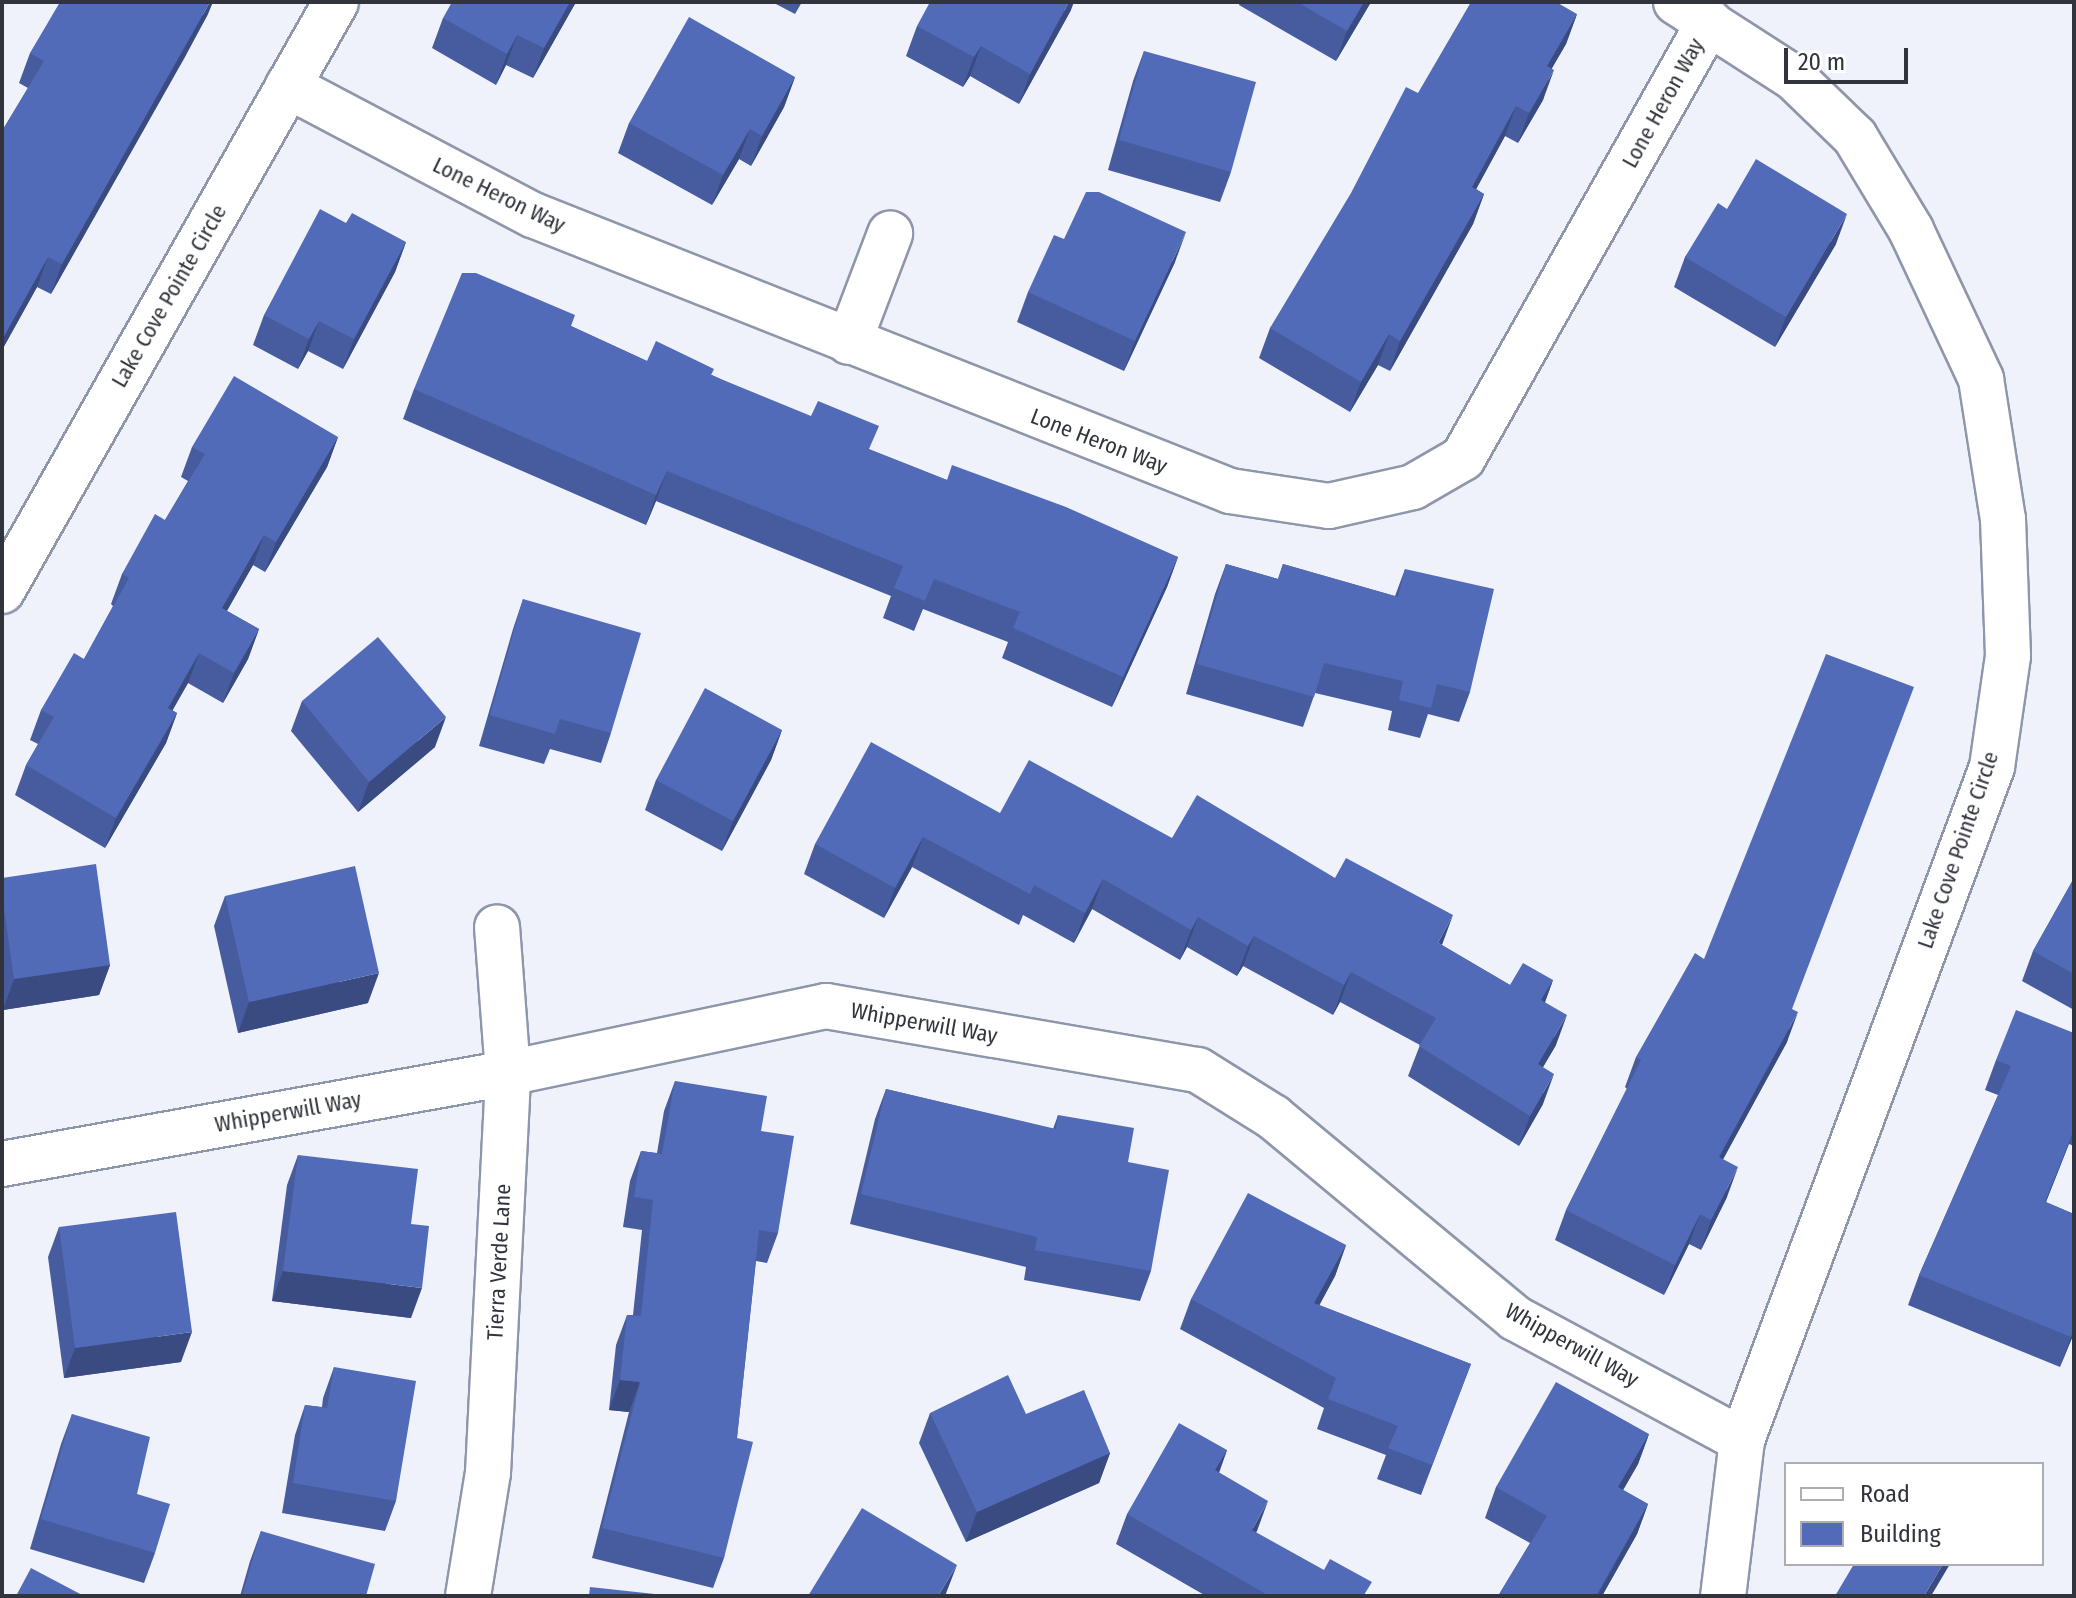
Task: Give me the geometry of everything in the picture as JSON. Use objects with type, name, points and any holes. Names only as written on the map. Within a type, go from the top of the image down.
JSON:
[{"type":"street","name":"Lake Cove Pointe Circle","points":[[2,591],[336,2]]},
{"type":"street","name":"Lake Cove Pointe Circle","points":[[1693,12],[1794,78],[1855,137],[1911,230],[1981,379],[2003,519],[2008,656],[1992,767],[1742,1440],[1723,1596]]},
{"type":"street","name":"Lone Heron Way","points":[[288,86],[533,215],[1230,491],[1329,506],[1413,487],[1463,458],[1693,12]]},
{"type":"street","points":[[849,342],[890,234]]},
{"type":"street","name":"Tierra Verde Lane","points":[[468,1596],[488,1473],[508,1073],[497,927]]},
{"type":"street","name":"Whipperwill Way","points":[[2,1164],[508,1073],[826,1006],[1198,1070],[1273,1117],[1515,1318],[1742,1440]]},
{"type":"building","points":[[60,2],[210,2],[62,264],[48,257],[2,340],[2,131],[44,61],[30,53]]},
{"type":"building","points":[[452,2],[570,2],[544,48],[517,35],[507,54],[443,18]]},
{"type":"building","points":[[930,2],[1069,2],[1030,74],[981,46],[974,57],[917,26]]},
{"type":"building","points":[[1297,2],[1364,2],[1347,31]]},
{"type":"building","points":[[1471,2],[1556,2],[1577,14],[1547,66],[1554,70],[1529,113],[1516,106],[1472,187],[1484,194],[1400,341],[1389,334],[1361,382],[1270,328],[1351,193],[1406,87],[1418,93]]},
{"type":"building","points":[[689,17],[795,77],[762,136],[750,129],[723,175],[629,123]]},
{"type":"building","points":[[1144,51],[1256,82],[1231,172],[1119,140]]},
{"type":"building","points":[[1756,159],[1847,214],[1786,317],[1685,257],[1718,203],[1727,209]]},
{"type":"building","points":[[1086,192],[1099,192],[1186,232],[1135,341],[1028,292],[1054,235],[1064,239]]},
{"type":"building","points":[[320,209],[346,223],[352,213],[406,242],[354,339],[319,321],[309,339],[264,315]]},
{"type":"building","points":[[462,273],[476,273],[575,315],[571,326],[647,361],[656,341],[714,369],[711,375],[811,416],[818,401],[879,426],[869,449],[947,480],[952,465],[1066,507],[1178,557],[1123,677],[1013,628],[1020,612],[934,579],[925,601],[894,588],[903,566],[667,471],[656,495],[414,389]]},
{"type":"building","points":[[234,376],[338,437],[276,542],[264,535],[222,608],[259,629],[234,673],[199,653],[168,708],[177,713],[116,818],[26,765],[54,717],[41,710],[74,653],[84,659],[129,578],[122,574],[155,514],[165,520],[205,454],[192,447]]},
{"type":"building","points":[[1226,564],[1278,579],[1283,564],[1398,597],[1405,569],[1494,589],[1470,692],[1437,684],[1431,708],[1399,700],[1403,681],[1324,663],[1314,697],[1197,664]]},
{"type":"building","points":[[523,599],[641,633],[611,733],[560,719],[555,734],[490,715]]},
{"type":"building","points":[[378,637],[446,717],[369,782],[302,701]]},
{"type":"building","points":[[1826,654],[1914,687],[1792,1009],[1798,1012],[1719,1157],[1738,1167],[1711,1220],[1700,1214],[1675,1265],[1566,1210],[1641,1060],[1636,1057],[1695,953],[1704,959]]},
{"type":"building","points":[[705,688],[782,730],[733,821],[656,780]]},
{"type":"building","points":[[871,742],[1000,813],[1029,760],[1172,838],[1197,795],[1335,878],[1346,858],[1453,915],[1438,943],[1510,985],[1523,963],[1553,980],[1541,1000],[1567,1015],[1538,1064],[1554,1074],[1530,1116],[1419,1046],[1436,1018],[1351,972],[1344,985],[1254,936],[1248,946],[1198,917],[1191,930],[1103,879],[1085,913],[1034,885],[1030,894],[923,837],[895,888],[815,844]]},
{"type":"building","points":[[96,864],[110,965],[14,979],[2,878]]},
{"type":"building","points":[[355,866],[379,973],[249,1002],[225,896]]},
{"type":"building","points":[[2074,878],[2074,974],[2033,951]]},
{"type":"building","points":[[2016,1010],[2074,1033],[2074,1129],[2045,1202],[2074,1214],[2074,1329],[2071,1337],[1919,1275],[2011,1066],[1996,1060]]},
{"type":"building","points":[[675,1081],[767,1096],[761,1131],[794,1136],[778,1233],[759,1230],[737,1438],[753,1442],[724,1558],[602,1528],[640,1382],[620,1380],[627,1315],[641,1316],[653,1200],[634,1197],[641,1151],[662,1154]]},
{"type":"building","points":[[886,1089],[1056,1129],[1058,1115],[1134,1128],[1128,1162],[1169,1170],[1151,1271],[1035,1250],[1037,1237],[861,1194]]},
{"type":"building","points":[[298,1155],[418,1169],[411,1224],[429,1226],[422,1288],[283,1271]]},
{"type":"building","points":[[1248,1193],[1346,1245],[1314,1303],[1471,1364],[1432,1465],[1388,1448],[1398,1426],[1328,1399],[1336,1378],[1191,1299]]},
{"type":"building","points":[[176,1212],[192,1332],[75,1348],[59,1227]]},
{"type":"building","points":[[334,1367],[416,1381],[396,1501],[293,1483],[305,1405],[327,1408]]},
{"type":"building","points":[[1008,1375],[1026,1414],[1084,1390],[1110,1453],[977,1512],[930,1413]]},
{"type":"building","points":[[1556,1382],[1649,1434],[1618,1487],[1648,1504],[1597,1594],[1601,1596],[1498,1596],[1547,1516],[1496,1487]]},
{"type":"building","points":[[72,1414],[150,1437],[137,1494],[170,1504],[155,1553],[41,1519]]},
{"type":"building","points":[[1179,1423],[1227,1450],[1215,1470],[1268,1501],[1252,1530],[1324,1570],[1330,1559],[1372,1582],[1365,1596],[1265,1596],[1127,1514]]},
{"type":"building","points":[[862,1508],[957,1565],[938,1596],[808,1596]]},
{"type":"building","points":[[261,1531],[375,1564],[366,1596],[242,1596]]},
{"type":"building","points":[[1853,1566],[1942,1566],[1924,1596],[1835,1596]]},
{"type":"building","points":[[31,1568],[84,1596],[16,1596]]},
{"type":"building","points":[[590,1587],[673,1596],[589,1596]]}]
